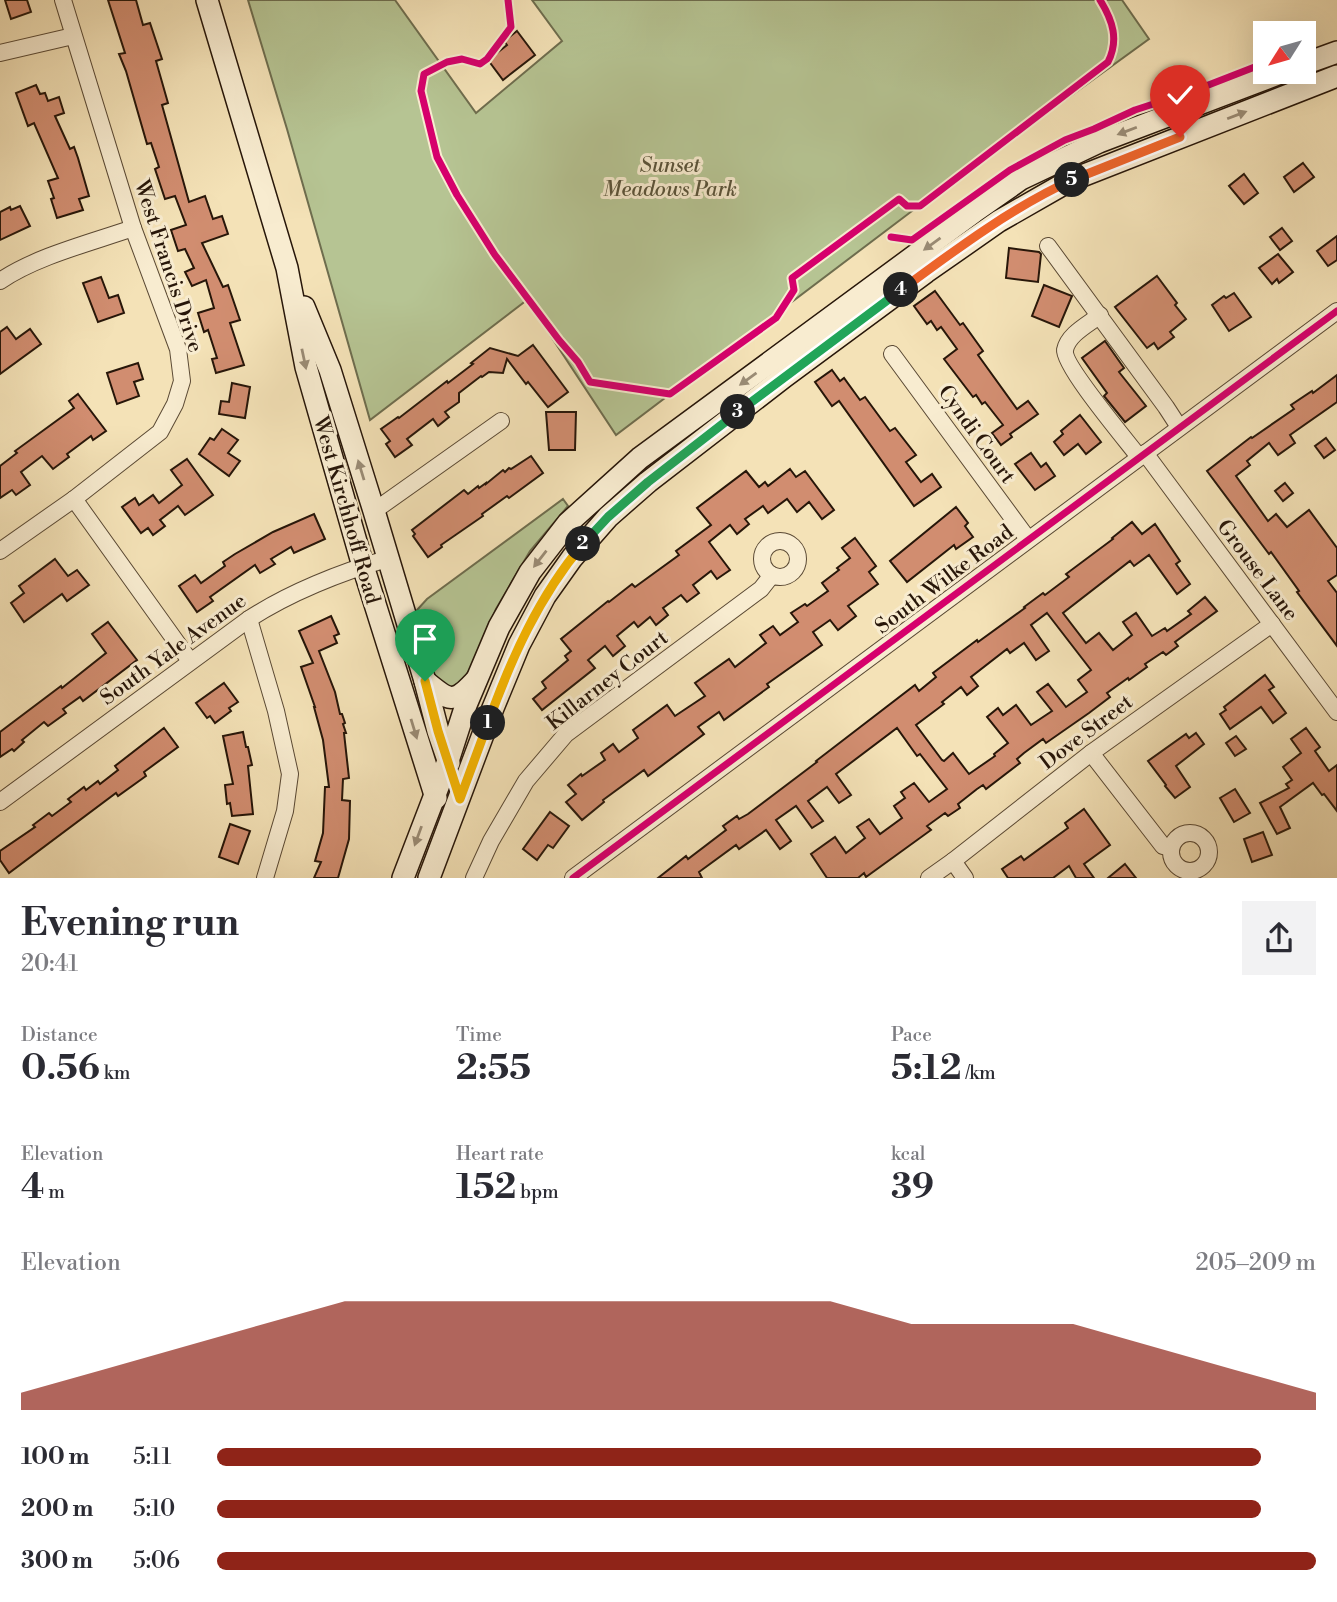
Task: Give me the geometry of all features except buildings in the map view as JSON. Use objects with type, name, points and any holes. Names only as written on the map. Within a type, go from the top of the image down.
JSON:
[{"type":"main road","name":"West Kirchhoff Road","points":[[207,0],[287,268],[306,367],[363,566],[434,794],[448,828]]},
{"type":"main road","points":[[1316,60],[1337,52]]},
{"type":"main road","points":[[429,877],[514,657],[545,596],[572,558],[608,517],[648,482],[784,377],[999,221],[1069,181],[1337,76]]},
{"type":"main road","points":[[403,877],[448,761],[466,705],[499,627],[530,572],[568,523],[640,458],[1021,179],[1099,142],[1253,83]]},
{"type":"main road","name":"West Kirchhoff Road","points":[[287,268],[330,370],[460,799]]},
{"type":"main road","points":[[425,681],[449,698],[457,697],[477,679]]},
{"type":"street","name":"West Francis Drive","points":[[0,551],[74,499],[160,432],[175,404],[182,381],[178,349],[133,228],[63,0]]},
{"type":"street","points":[[0,52],[73,36]]},
{"type":"street","points":[[0,281],[35,262],[133,228]]},
{"type":"street","points":[[1048,246],[1179,428]]},
{"type":"street","name":"South Wilke Road","points":[[573,877],[1337,311]]},
{"type":"street","name":"Grouse Lane","points":[[1100,316],[1072,337],[1065,351],[1066,359],[1337,712]]},
{"type":"street","name":"Cyndi Court","points":[[892,354],[1028,539]]},
{"type":"street","points":[[374,510],[501,421]]},
{"type":"street","points":[[74,499],[190,661]]},
{"type":"street","name":"South Yale Avenue","points":[[0,802],[273,603],[363,566],[387,559]]},
{"type":"street","name":"Killarney Court","points":[[474,877],[491,841],[526,781],[566,734],[761,589],[772,575]]},
{"type":"street","points":[[249,619],[276,711],[290,774],[285,811],[265,877]]},
{"type":"street","name":"Dove Street","points":[[929,877],[1091,753],[1272,624]]},
{"type":"street","points":[[1091,753],[1163,846],[1171,848]]},
{"type":"street","points":[[953,861],[965,877]]},
{"type":"green space","name":"Sunset Meadows Park","points":[[248,0],[395,0],[476,113],[562,41],[532,0],[1122,0],[1149,39],[912,211],[616,435],[527,300],[370,420]]},
{"type":"green space","points":[[563,499],[568,506],[530,551],[496,609],[463,682],[448,688],[433,679],[417,610],[427,599]]},
{"type":"cycle path","points":[[508,0],[511,27],[487,59],[480,64],[462,59],[447,62],[424,74],[421,91],[437,157],[457,195],[495,255],[578,362],[590,382],[670,394],[776,318],[794,290],[792,278],[899,199],[907,206],[920,206],[1108,62],[1114,38],[1108,15],[1100,0]]},
{"type":"cycle path","points":[[891,237],[912,240],[1010,170],[1065,140],[1135,110],[1253,68]]},
{"type":"cycle path","points":[[573,878],[1337,311]]},
{"type":"route","points":[[425,681],[460,799],[519,645],[545,596],[572,558],[608,517],[648,482],[784,377],[999,221],[1069,181],[1180,137]]}]
